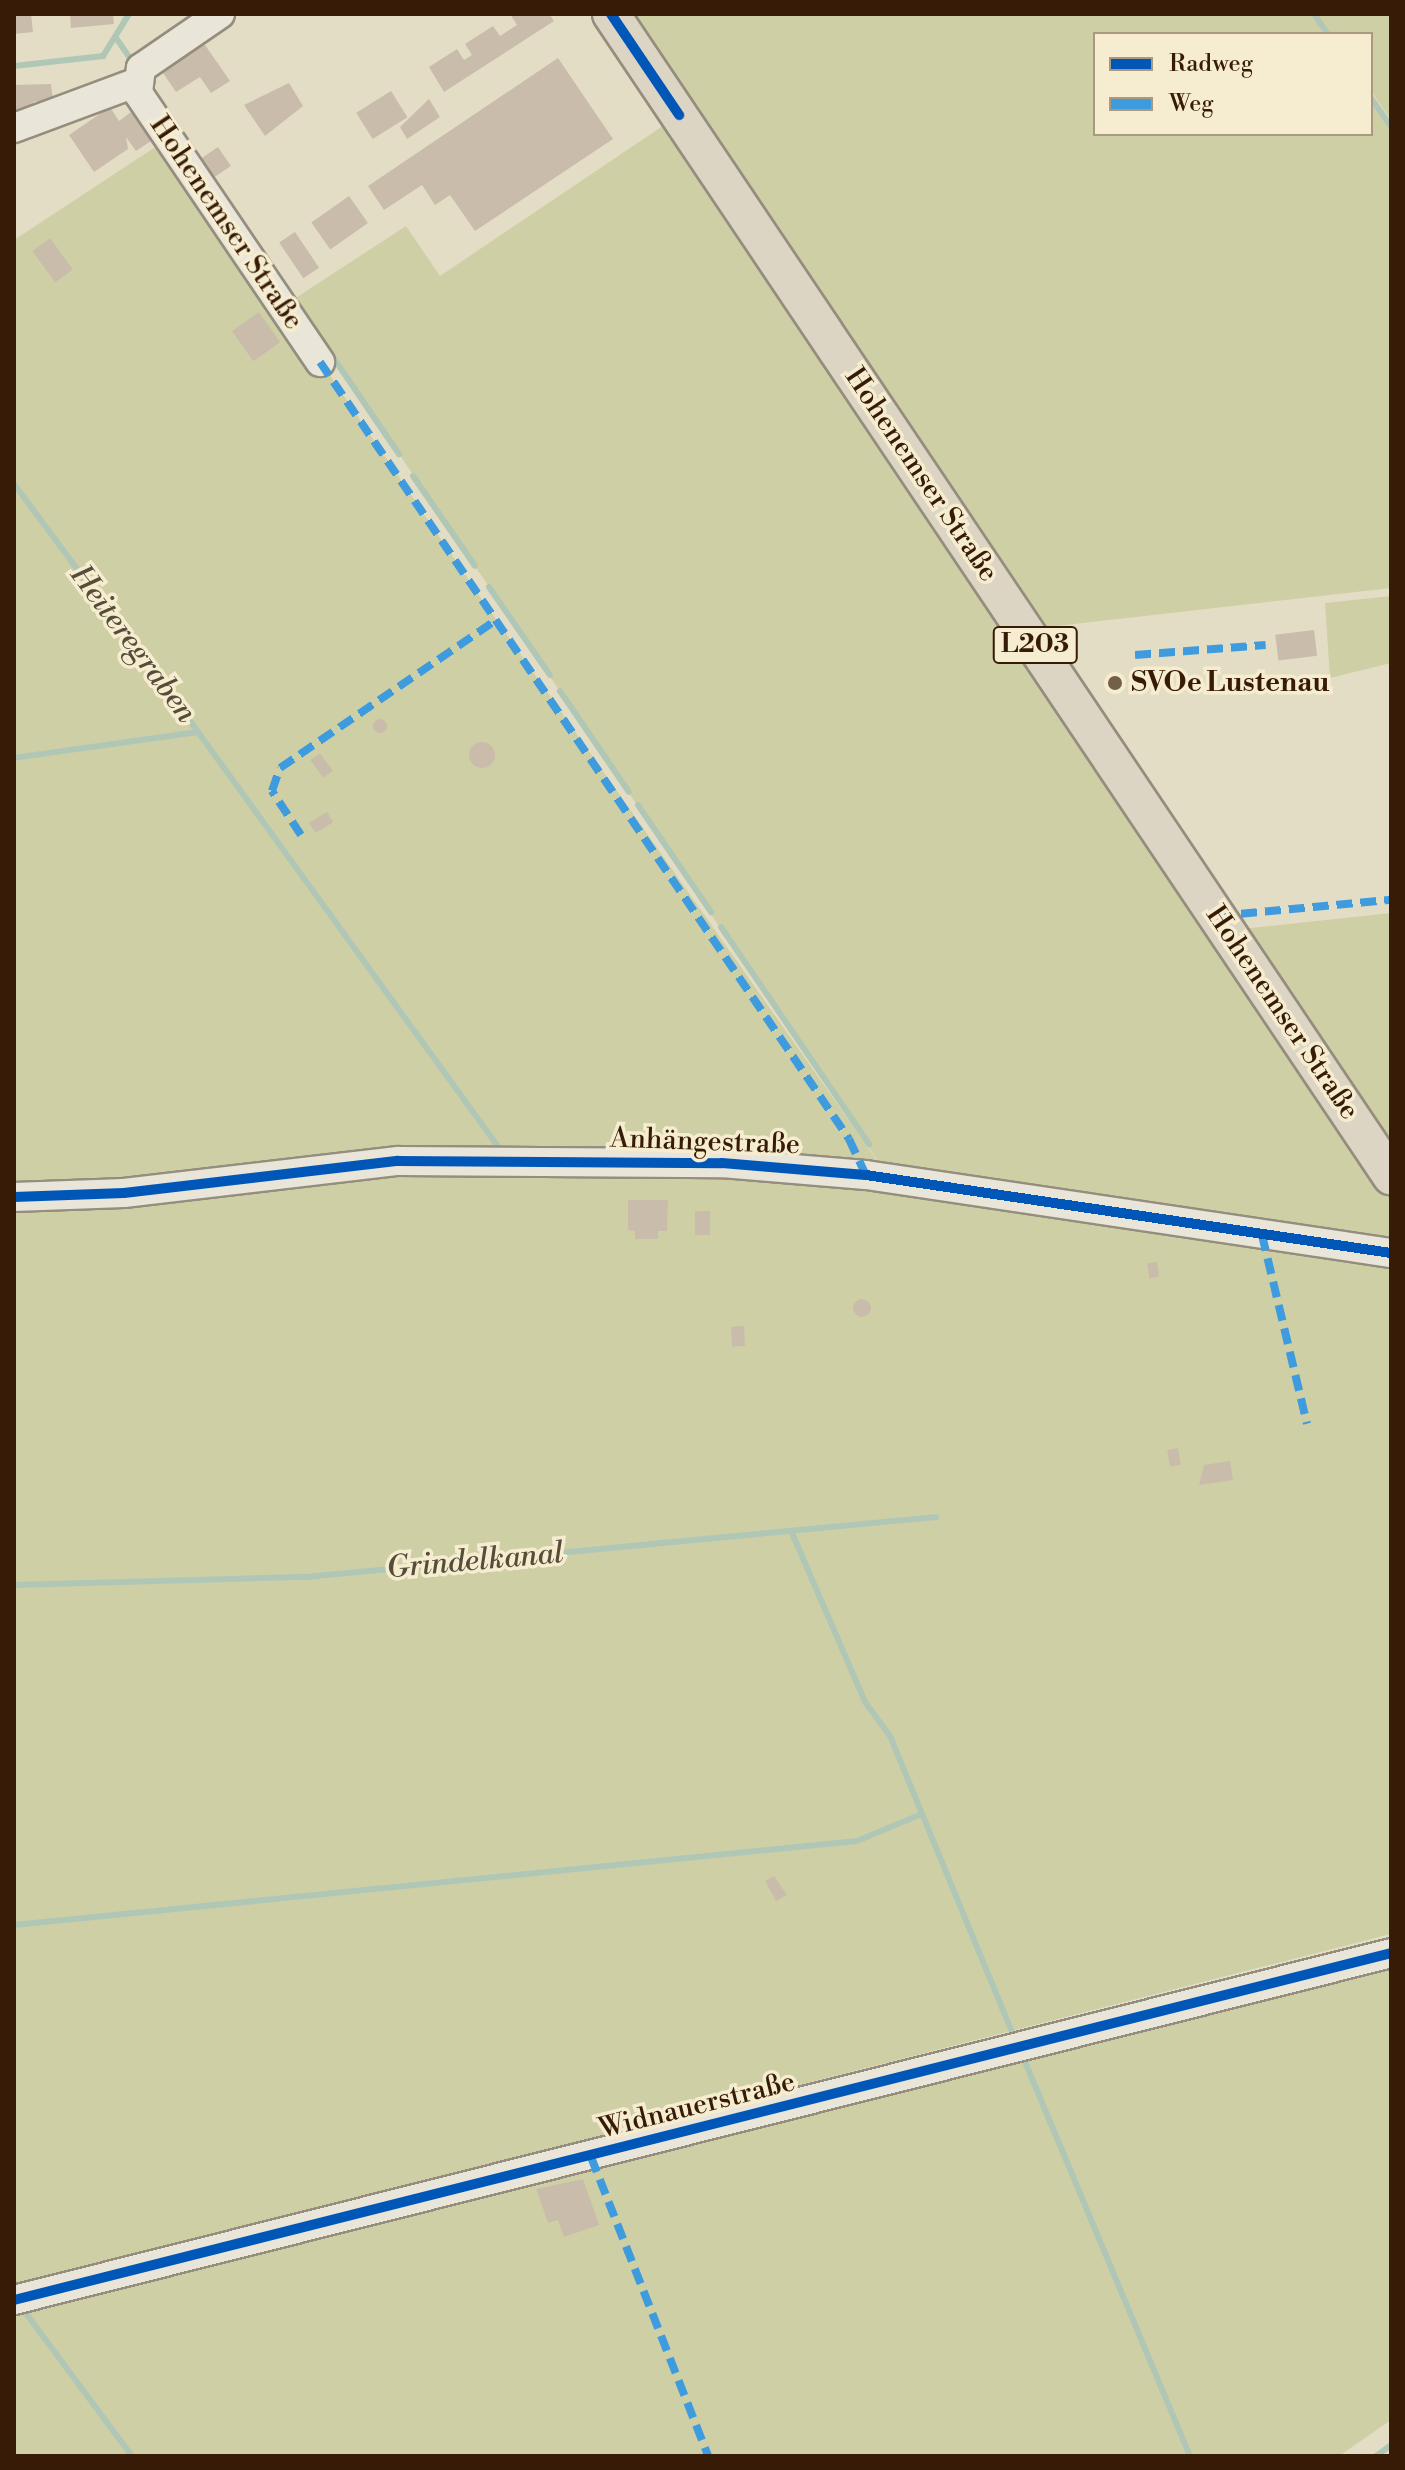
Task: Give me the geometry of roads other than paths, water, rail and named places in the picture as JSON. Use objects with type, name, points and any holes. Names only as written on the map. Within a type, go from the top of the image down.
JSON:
[{"type":"main road","name":"Hohenemser Straße","points":[[611,14],[1391,1176]]},
{"type":"street","name":"Hohenemser Straße","points":[[14,128],[135,83],[141,68],[220,14]]},
{"type":"street","name":"Hohenemser Straße","points":[[135,83],[320,362]]},
{"type":"street","name":"Anhängestraße","points":[[14,1197],[124,1193],[398,1161],[722,1163],[866,1175],[1391,1253]]},
{"type":"street","name":"Widnauerstraße","points":[[14,2300],[1391,1953]]},
{"type":"waterway","name":"Heiteregraben","points":[[14,66],[103,56],[129,14]]},
{"type":"waterway","name":"Heiteregraben","points":[[1314,14],[1327,32]]},
{"type":"waterway","points":[[116,38],[132,61]]},
{"type":"waterway","name":"Heiteregraben","points":[[1373,101],[1391,127]]},
{"type":"waterway","points":[[335,360],[399,454]]},
{"type":"waterway","points":[[413,476],[475,566]]},
{"type":"waterway","name":"Heiteregraben","points":[[14,484],[198,732],[14,758]]},
{"type":"waterway","points":[[489,587],[550,675]]},
{"type":"waterway","points":[[560,691],[629,792]]},
{"type":"waterway","points":[[198,732],[499,1148]]},
{"type":"waterway","points":[[638,805],[711,912]]},
{"type":"waterway","points":[[721,927],[869,1144]]},
{"type":"waterway","name":"Grindelkanal","points":[[14,1585],[306,1577],[936,1517]]},
{"type":"waterway","points":[[792,1533],[865,1702],[890,1736],[1015,2039]]},
{"type":"waterway","points":[[14,1925],[857,1841],[922,1814]]},
{"type":"waterway","points":[[1023,2057],[1190,2456]]},
{"type":"waterway","points":[[22,2308],[132,2456]]},
{"type":"waterway","points":[[1376,2456],[1391,2445]]},
{"type":"place","name":"SVOe Lustenau","points":[[1115,683]]}]
